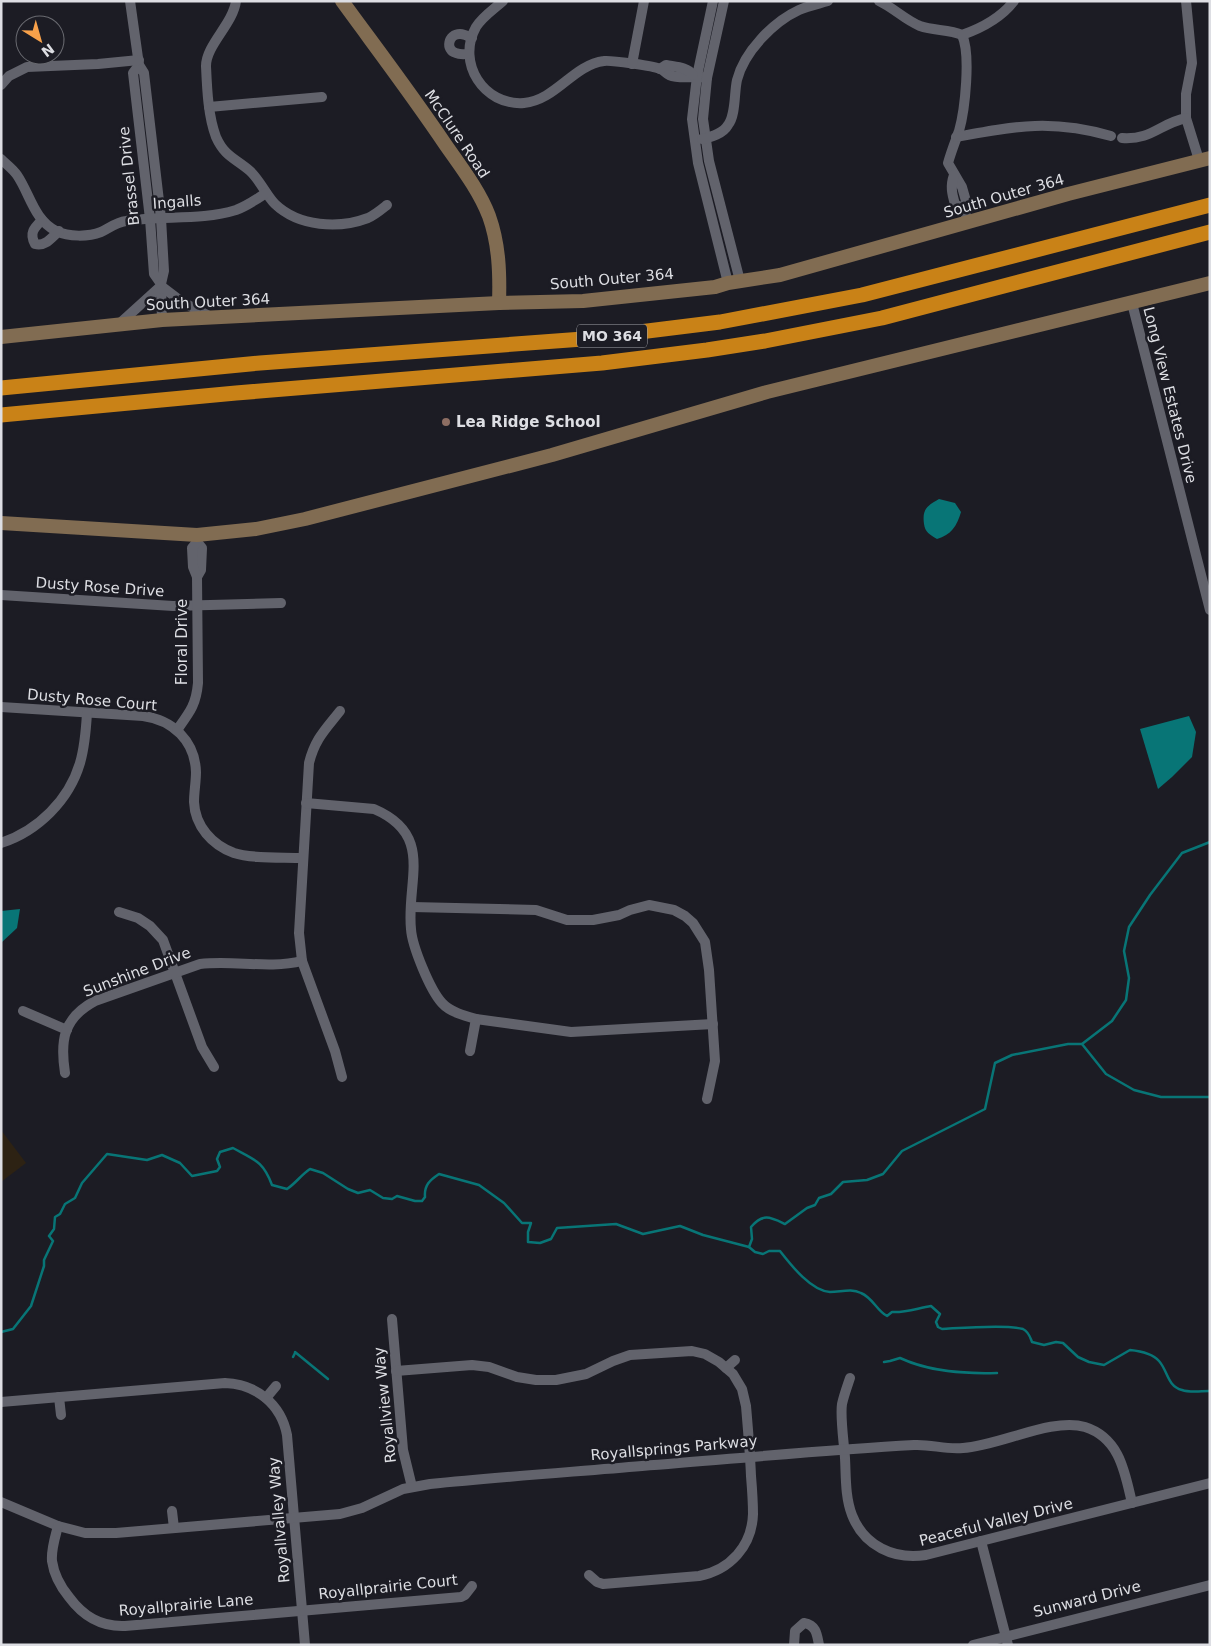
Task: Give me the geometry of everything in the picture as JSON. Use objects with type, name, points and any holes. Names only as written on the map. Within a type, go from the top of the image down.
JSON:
[{"type":"highway","name":"MO 364","points":[[1,388],[260,363],[583,339],[720,322],[862,295],[1210,205]]},
{"type":"highway","name":"MO 364","points":[[1,415],[245,392],[602,363],[707,350],[765,341],[882,318],[1210,232]]},
{"type":"street","name":"Brassel Drive","points":[[130,1],[139,62],[144,73],[161,218],[164,271],[161,285],[162,320]]},
{"type":"street","points":[[236,1],[236,8],[213,45],[206,62],[209,107],[216,136],[225,153],[251,172],[275,204],[299,220],[323,224],[340,224],[369,218],[387,205]]},
{"type":"street","name":"McClure Road","points":[[342,1],[425,114],[471,182],[488,216],[498,255],[499,303]]},
{"type":"street","points":[[503,1],[477,25],[469,54],[474,76],[485,89],[503,101],[523,103],[544,97],[584,67],[604,60],[660,69],[666,65],[685,68],[699,76]]},
{"type":"street","points":[[632,64],[644,1]]},
{"type":"street","points":[[713,1],[692,120],[698,163],[734,282]]},
{"type":"street","points":[[724,1],[699,76],[709,161],[734,282]]},
{"type":"street","points":[[695,140],[719,134],[729,125],[732,118],[738,78],[748,55],[767,32],[779,20],[800,9],[828,1]]},
{"type":"street","points":[[879,1],[917,24],[931,30],[956,32],[962,35],[967,55],[967,79],[960,129],[948,163],[954,175],[951,184],[952,196],[955,204],[964,209],[968,222]]},
{"type":"street","points":[[962,35],[993,21],[1007,10],[1014,1]]},
{"type":"street","points":[[1186,1],[1192,63],[1186,94],[1186,118],[1204,159]]},
{"type":"street","points":[[469,54],[460,54],[452,51],[449,47],[449,42],[451,37],[458,34],[472,38]]},
{"type":"street","name":"Brassel Drive","points":[[139,62],[133,73],[150,219],[154,274],[161,285]]},
{"type":"street","points":[[1,85],[9,76],[27,67],[139,62]]},
{"type":"street","points":[[209,107],[322,97]]},
{"type":"street","points":[[956,137],[1013,126],[1042,124],[1086,128],[1116,137],[1135,139],[1148,136],[1172,121],[1186,118]]},
{"type":"street","name":"Ingalls","points":[[1,159],[16,174],[28,199],[42,220],[67,234],[86,235],[99,233],[124,221],[212,214],[236,210],[266,193]]},
{"type":"street","name":"South Outer 364","points":[[1,336],[162,320],[499,303],[583,301],[715,287],[780,275],[1068,194],[1204,159]]},
{"type":"street","points":[[42,220],[33,230],[32,238],[35,244],[45,244],[59,231]]},
{"type":"street","points":[[1,523],[197,538],[256,529],[552,455],[767,392],[1210,283]]},
{"type":"street","points":[[118,324],[161,285],[182,302],[212,317]]},
{"type":"street","name":"Long View Estates Drive","points":[[1132,303],[1210,610]]},
{"type":"street","name":"Floral Drive","points":[[177,730],[190,712],[196,699],[198,683],[197,577],[201,570],[202,548],[197,538]]},
{"type":"street","name":"Dusty Rose Drive","points":[[1,595],[198,607],[280,603]]},
{"type":"street","name":"Dusty Rose Court","points":[[1,707],[154,718],[177,730]]},
{"type":"street","points":[[340,711],[320,736],[313,748],[308,763],[299,933],[302,961],[335,1051],[342,1077]]},
{"type":"street","points":[[1,843],[38,823],[57,806],[76,773],[80,762],[85,739],[87,713]]},
{"type":"street","points":[[177,730],[189,745],[194,757],[196,771],[195,809],[203,830],[211,839],[221,847],[236,853],[303,858]]},
{"type":"street","points":[[306,803],[374,809],[396,821],[405,832],[414,854],[411,930],[417,953],[429,982],[442,1004],[464,1016],[571,1032],[713,1024]]},
{"type":"street","points":[[412,907],[536,910],[567,920],[584,920],[619,915],[630,910],[649,906],[674,910],[693,924],[705,942],[709,970],[715,1061],[707,1099]]},
{"type":"street","points":[[118,912],[138,918],[150,926],[163,940],[202,1047],[214,1067]]},
{"type":"street","name":"Sunshine Drive","points":[[65,1073],[62,1052],[63,1040],[67,1030],[72,1019],[85,1006],[95,1001],[200,964],[213,962],[278,965],[302,961]]},
{"type":"street","points":[[22,1011],[67,1030]]},
{"type":"street","points":[[470,1051],[476,1019]]},
{"type":"street","name":"Royallview Way","points":[[392,1319],[404,1450],[412,1487]]},
{"type":"street","points":[[396,1371],[472,1365],[489,1367],[518,1377],[536,1380],[556,1380],[589,1373],[630,1355],[685,1350],[705,1354],[726,1368],[736,1379],[746,1406],[753,1513],[752,1527],[742,1550],[728,1564],[718,1570],[700,1576],[603,1584],[597,1582],[589,1575]]},
{"type":"street","points":[[726,1368],[735,1360]]},
{"type":"street","name":"Peaceful Valley Drive","points":[[850,1378],[842,1406],[847,1488],[852,1515],[863,1534],[878,1547],[894,1554],[915,1557],[1210,1484]]},
{"type":"street","name":"Royallvalley Way","points":[[1,1402],[225,1383],[246,1386],[266,1398],[277,1411],[286,1430],[305,1645]]},
{"type":"street","points":[[266,1398],[276,1386]]},
{"type":"street","points":[[60,1397],[61,1415]]},
{"type":"street","name":"Royallsprings Parkway","points":[[1,1502],[73,1531],[98,1534],[351,1511],[412,1487],[454,1482],[916,1445],[950,1449],[967,1448],[1058,1426],[1078,1426],[1099,1433],[1114,1448],[1122,1462],[1132,1504]]},
{"type":"street","points":[[172,1511],[174,1528]]},
{"type":"street","name":"Royallprairie Lane","points":[[58,1526],[52,1552],[57,1579],[79,1610],[98,1622],[119,1626],[302,1610]]},
{"type":"street","points":[[981,1541],[1007,1640]]},
{"type":"street","name":"Sunward Drive","points":[[973,1645],[1007,1640],[1210,1585]]},
{"type":"street","name":"Royallprairie Court","points":[[302,1610],[461,1597],[472,1586]]},
{"type":"street","points":[[794,1645],[796,1631],[804,1623],[814,1628],[819,1645]]},
{"type":"shaded area","points":[[1,1130],[26,1163],[1,1182]]},
{"type":"water","points":[[939,499],[955,503],[961,512],[958,522],[953,529],[937,539],[927,531],[924,515],[926,508]]},
{"type":"water","points":[[1189,716],[1196,732],[1192,757],[1158,789],[1140,729]]},
{"type":"water","points":[[20,909],[17,928],[1,943],[1,911]]},
{"type":"waterway","points":[[749,1247],[752,1239],[751,1227],[759,1220],[771,1218],[785,1224],[807,1208],[815,1205],[819,1198],[831,1194],[843,1182],[867,1180],[883,1174],[902,1151],[985,1109],[995,1063],[1012,1055],[1068,1044],[1082,1044],[1112,1021],[1126,1000],[1129,978],[1124,951],[1129,927],[1150,895],[1182,853],[1210,842]]},
{"type":"waterway","points":[[1082,1044],[1106,1074],[1134,1090],[1161,1097],[1210,1097]]},
{"type":"waterway","points":[[1,1332],[13,1329],[31,1306],[44,1266],[44,1260],[53,1241],[49,1236],[54,1229],[55,1217],[60,1214],[65,1204],[75,1198],[82,1183],[107,1154],[147,1160],[162,1155],[180,1163],[192,1176],[217,1171],[220,1167],[217,1159],[220,1152],[233,1148],[262,1166],[272,1185],[287,1189],[310,1169],[323,1173],[358,1193],[370,1190],[383,1198],[392,1199],[397,1196],[422,1201],[425,1197],[428,1183],[439,1174],[479,1185],[504,1203],[522,1223],[531,1223],[528,1232],[528,1242],[540,1243],[551,1239],[557,1228],[616,1224],[643,1234],[680,1226],[703,1235],[749,1247],[755,1252],[763,1254],[769,1251],[780,1251],[802,1276],[816,1287],[830,1292],[850,1290],[861,1293],[869,1298],[887,1316],[892,1312],[931,1306],[940,1314],[936,1322],[938,1327],[942,1329],[972,1327],[1023,1329],[1028,1333],[1032,1342],[1044,1345],[1056,1342],[1063,1343],[1078,1357],[1089,1362],[1104,1365],[1130,1350],[1142,1352],[1153,1356],[1159,1361],[1171,1382],[1177,1388],[1188,1391],[1210,1391]]},
{"type":"waterway","points":[[295,1352],[328,1379]]},
{"type":"waterway","points":[[293,1357],[295,1353]]},
{"type":"waterway","points":[[884,1362],[900,1358],[911,1363],[947,1371],[997,1373]]},
{"type":"place","name":"Lea Ridge School","points":[[446,422]]}]
